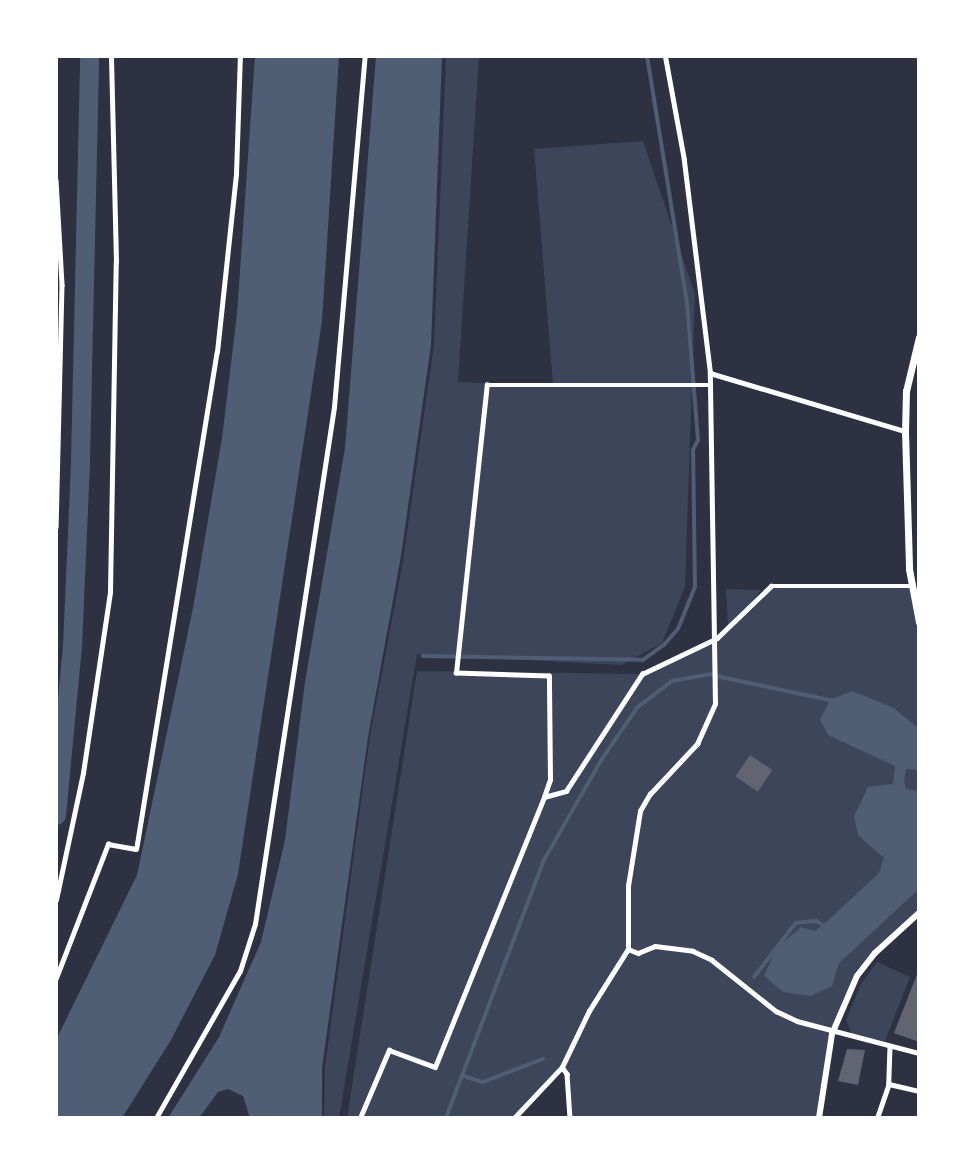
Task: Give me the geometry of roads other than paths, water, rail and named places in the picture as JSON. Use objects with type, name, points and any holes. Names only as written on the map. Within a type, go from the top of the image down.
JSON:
[{"type":"main road","points":[[919,337],[905,431],[911,586],[919,621]]},
{"type":"street","points":[[56,900],[83,773],[110,592],[116,262],[111,56]]},
{"type":"street","points":[[56,978],[108,844],[136,849],[137,844],[217,352],[236,174],[240,56]]},
{"type":"street","points":[[156,1118],[240,971],[253,934],[334,407],[366,56]]},
{"type":"street","points":[[514,1118],[562,1067],[589,1011],[628,949],[628,886],[640,811],[650,794],[697,744],[713,714],[717,638],[710,373],[690,197],[665,56]]},
{"type":"street","points":[[56,180],[62,285],[56,527]]},
{"type":"street","points":[[710,373],[905,431]]},
{"type":"street","points":[[360,1118],[389,1050],[435,1067],[550,779],[549,676],[456,673],[487,385],[710,385]]},
{"type":"street","points":[[544,797],[566,791],[642,674],[717,638],[771,586],[911,586]]},
{"type":"street","points":[[819,1118],[832,1034],[857,976],[875,953],[919,913]]},
{"type":"street","points":[[628,949],[638,953],[655,946],[693,951],[712,960],[776,1011],[832,1034],[919,1053]]},
{"type":"street","points":[[877,1118],[889,1084],[890,1047]]},
{"type":"street","points":[[562,1067],[567,1074],[569,1118]]},
{"type":"street","points":[[889,1084],[919,1091]]},
{"type":"waterway","points":[[56,815],[72,646],[80,460],[89,56]]},
{"type":"waterway","points":[[423,656],[643,660],[664,645],[678,629],[695,587],[693,450],[698,440],[687,303],[647,56]]},
{"type":"waterway","points":[[446,1118],[543,862],[602,759],[637,708],[672,681],[710,674]]},
{"type":"waterway","points":[[712,675],[830,700]]},
{"type":"waterway","points":[[754,977],[796,923],[816,921],[823,925]]},
{"type":"waterway","points":[[464,1076],[483,1082],[543,1059]]}]
